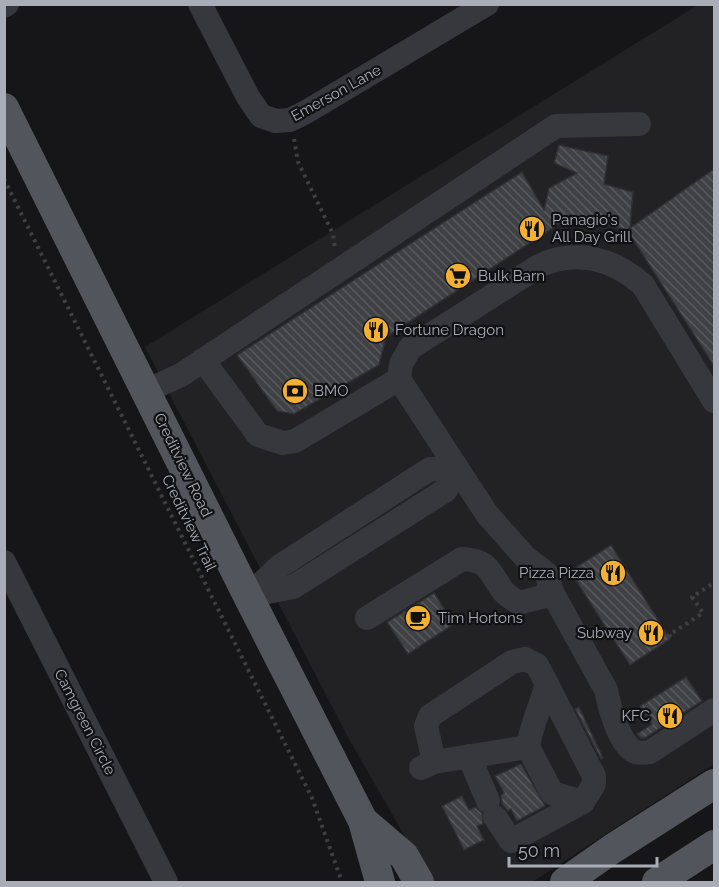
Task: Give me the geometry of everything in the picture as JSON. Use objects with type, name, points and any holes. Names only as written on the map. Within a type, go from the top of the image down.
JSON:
[{"type":"main road","name":"Creditview Road","points":[[4,108],[363,821],[379,881]]},
{"type":"main road","points":[[565,882],[714,784]]},
{"type":"main road","name":"Creditview Road","points":[[363,821],[404,856],[419,882]]},
{"type":"main road","points":[[657,882],[714,845]]},
{"type":"street","name":"Emerson Lane","points":[[200,4],[261,116],[276,121],[290,120],[487,4]]},
{"type":"street","points":[[146,391],[181,375],[555,126],[639,124]]},
{"type":"street","points":[[714,401],[643,285],[627,271],[611,263],[569,256],[539,266],[410,348],[401,364],[399,379],[456,470],[487,514],[525,558],[546,573],[553,594],[606,690],[609,707],[624,741],[632,750],[640,753],[650,752],[714,710]]},
{"type":"street","points":[[203,360],[258,435],[283,443],[295,441],[399,379]]},
{"type":"street","points":[[248,596],[293,586],[446,490],[456,470]]},
{"type":"street","points":[[367,618],[462,559],[476,560],[486,566],[505,593],[519,603],[553,594]]},
{"type":"street","name":"Camgreen Circle","points":[[4,562],[166,882]]},
{"type":"street","points":[[469,756],[492,809],[511,841],[583,802],[594,784],[594,776],[537,665],[525,659],[512,662],[430,716],[426,726],[428,765],[469,756],[528,747]]},
{"type":"street","points":[[547,684],[543,701],[531,729],[528,747],[552,793],[583,802]]},
{"type":"path","points":[[290,120],[298,162],[333,234],[335,254]]},
{"type":"path","name":"Creditview Trail","points":[[4,179],[312,798],[342,882]]},
{"type":"path","points":[[671,637],[669,635],[703,613],[693,597],[714,583]]},
{"type":"shaded area","points":[[698,5],[714,5],[714,764],[532,882],[431,882],[349,739],[145,347]]},
{"type":"building","points":[[559,145],[608,156],[604,184],[633,192],[630,228],[714,169],[714,366],[627,230],[571,216],[386,337],[379,365],[294,414],[277,411],[237,355],[522,172],[544,210],[549,188],[577,173],[554,163]]},
{"type":"building","points":[[611,545],[670,639],[630,665],[570,571]]},
{"type":"building","name":"Tim Hortons","points":[[434,593],[454,624],[408,654],[387,622]]},
{"type":"building","name":"KFC","points":[[686,677],[702,701],[645,738],[641,738],[637,734],[652,724],[640,706]]},
{"type":"building","points":[[579,707],[603,758],[601,759],[575,709]]},
{"type":"building","points":[[521,764],[545,806],[517,821],[511,809],[508,811],[502,804],[501,795],[504,793],[495,776]]},
{"type":"building","points":[[462,796],[469,810],[475,807],[482,813],[483,824],[477,826],[484,840],[464,850],[442,806]]},
{"type":"place","name":"Panagio's All Day Grill","points":[[532,229]]},
{"type":"place","name":"Bulk Barn","points":[[458,276]]},
{"type":"place","name":"Fortune Dragon","points":[[376,330]]},
{"type":"place","name":"BMO","points":[[295,391]]},
{"type":"place","name":"Pizza Pizza","points":[[613,573]]},
{"type":"place","name":"Tim Hortons","points":[[418,618]]},
{"type":"place","name":"Subway","points":[[651,633]]},
{"type":"place","name":"KFC","points":[[670,716]]}]
